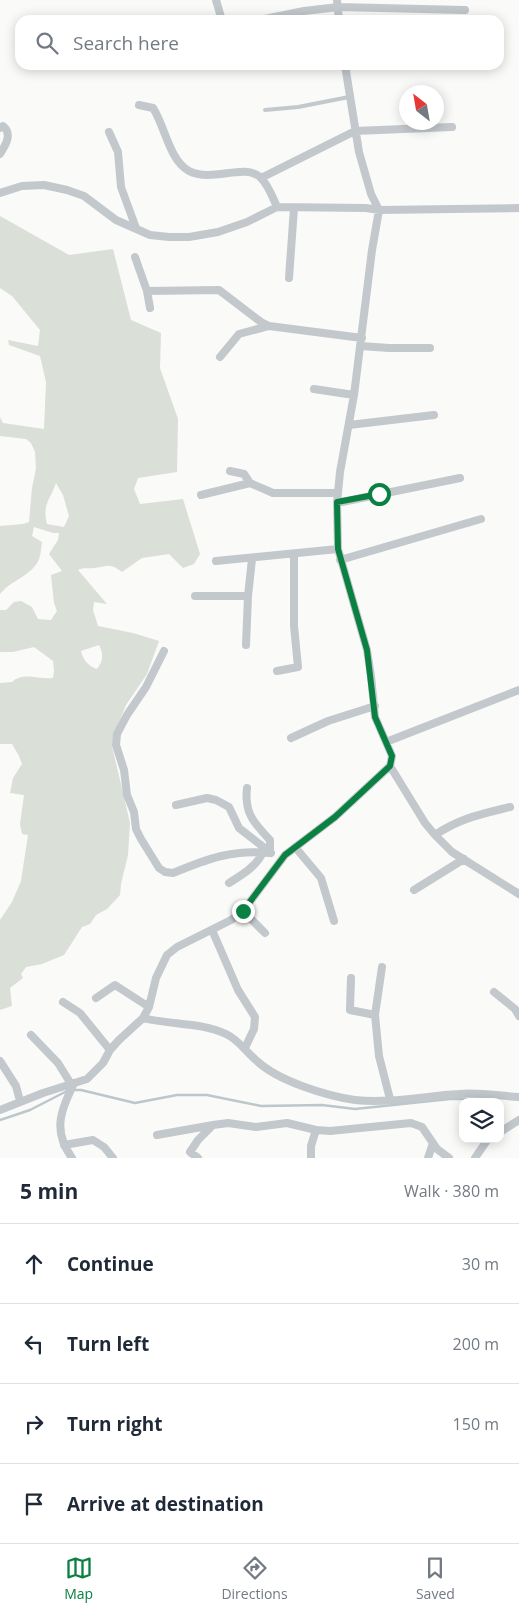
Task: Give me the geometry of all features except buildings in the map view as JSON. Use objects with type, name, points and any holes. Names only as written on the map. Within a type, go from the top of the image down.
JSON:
[{"type":"street","points":[[216,0],[220,15]]},
{"type":"street","points":[[284,15],[337,4],[465,10]]},
{"type":"street","points":[[0,1110],[20,1101],[87,1079],[103,1063],[110,1050],[143,1018],[149,1007],[156,978],[167,955],[177,947],[212,930],[243,911],[280,861],[295,847],[335,817],[390,766],[392,756],[375,717],[367,650],[338,549],[338,493],[362,342],[379,210],[365,176],[345,70]]},
{"type":"street","points":[[139,105],[153,108],[177,160],[188,170],[204,176],[237,172],[253,173],[261,178],[277,207]]},
{"type":"street","points":[[0,128],[3,126],[7,129],[9,137],[0,154]]},
{"type":"street","points":[[261,178],[355,131],[452,127]]},
{"type":"street","points":[[109,132],[118,152],[121,186],[136,228]]},
{"type":"street","points":[[0,193],[22,186],[44,185],[67,190],[84,196],[116,220],[150,234],[169,238],[218,232],[240,225],[277,207],[366,208],[379,210],[519,208]]},
{"type":"street","points":[[289,278],[294,208]]},
{"type":"street","points":[[134,257],[147,291],[150,308]]},
{"type":"street","points":[[147,291],[219,290],[269,326],[362,342],[430,348]]},
{"type":"street","points":[[220,357],[239,334],[269,326]]},
{"type":"street","points":[[314,389],[354,395]]},
{"type":"street","points":[[349,424],[434,415]]},
{"type":"street","points":[[230,471],[244,474],[250,483],[273,493],[338,493]]},
{"type":"street","points":[[337,502],[460,478]]},
{"type":"street","points":[[201,495],[250,483]]},
{"type":"street","points":[[340,560],[481,519]]},
{"type":"street","points":[[216,561],[252,559],[338,549]]},
{"type":"street","points":[[277,671],[298,667],[294,607],[294,554]]},
{"type":"street","points":[[246,645],[252,559]]},
{"type":"street","points":[[195,596],[248,596]]},
{"type":"street","points":[[164,651],[146,688],[127,715],[116,739],[124,770],[127,795],[134,812],[136,828],[141,839],[159,868],[165,872],[173,873],[232,852],[267,852]]},
{"type":"street","points":[[386,742],[519,690]]},
{"type":"street","points":[[291,738],[328,721],[375,706]]},
{"type":"street","points":[[390,766],[425,823],[452,852],[519,894]]},
{"type":"street","points":[[229,883],[252,867],[267,852],[270,840],[249,814],[245,802],[247,788]]},
{"type":"street","points":[[176,805],[207,798],[216,800],[229,807],[240,828],[280,861]]},
{"type":"street","points":[[435,835],[450,824],[467,817],[510,807]]},
{"type":"street","points":[[295,847],[321,878],[334,921]]},
{"type":"street","points":[[414,890],[464,859]]},
{"type":"street","points":[[243,911],[265,933]]},
{"type":"street","points":[[212,930],[238,990],[255,1017],[254,1029],[245,1048]]},
{"type":"street","points":[[382,967],[375,1014],[379,1056],[390,1099]]},
{"type":"street","points":[[351,978],[350,1010],[375,1014]]},
{"type":"street","points":[[96,998],[116,985],[149,1007]]},
{"type":"street","points":[[494,992],[515,1009],[519,1016]]},
{"type":"street","points":[[63,1002],[80,1012],[110,1050]]},
{"type":"street","points":[[143,1018],[161,1023],[185,1024],[226,1034],[245,1048],[256,1061],[277,1076],[312,1089],[355,1100],[461,1094],[519,1097]]},
{"type":"street","points":[[32,1035],[58,1063],[73,1084]]},
{"type":"street","points":[[0,1061],[16,1086],[20,1101]]},
{"type":"street","points":[[72,1158],[64,1145],[59,1131],[63,1108],[73,1084]]},
{"type":"street","points":[[504,1129],[519,1120]]},
{"type":"street","points":[[157,1135],[213,1124],[228,1123],[256,1127],[287,1123],[316,1130],[330,1131],[410,1123],[422,1127],[437,1149],[449,1158]]},
{"type":"street","points":[[198,1158],[190,1152],[213,1124]]},
{"type":"street","points":[[311,1158],[311,1146],[316,1130]]},
{"type":"street","points":[[64,1145],[93,1140],[104,1147],[113,1158]]},
{"type":"street","points":[[428,1158],[433,1143]]},
{"type":"street","points":[[475,1158],[485,1143]]},
{"type":"lane","points":[[265,110],[298,107],[349,97]]},
{"type":"shaded area","points":[[0,216],[69,255],[113,249],[131,320],[161,333],[160,368],[178,419],[177,472],[138,478],[134,489],[140,504],[183,499],[200,554],[194,564],[183,568],[169,554],[142,558],[122,572],[109,566],[78,570],[107,604],[94,602],[93,610],[98,626],[133,633],[159,641],[147,674],[126,705],[113,737],[112,746],[130,823],[128,855],[120,895],[107,909],[96,915],[90,924],[82,927],[64,955],[42,964],[26,967],[21,974],[23,978],[10,988],[12,1006],[0,1010],[0,920],[12,902],[21,881],[28,835],[22,834],[20,824],[24,795],[10,793],[13,778],[22,764],[12,744],[0,744],[0,683],[12,682],[26,676],[53,678],[54,671],[53,661],[34,647],[13,652],[0,652],[0,610],[6,610],[14,602],[21,601],[32,607],[38,619],[51,620],[57,611],[54,603],[51,575],[62,571],[49,554],[58,540],[59,533],[34,527],[32,536],[42,542],[41,553],[36,565],[0,594],[0,526],[29,522],[36,468],[35,452],[31,443],[26,439],[0,436],[0,417],[3,423],[44,429],[46,382],[40,356],[9,345],[8,340],[38,346],[40,330],[12,296],[0,288]],"holes":[[[56,483],[63,495],[69,516],[64,527],[47,524],[46,507]],[[99,645],[102,658],[101,664],[97,669],[86,662],[81,651]]]},
{"type":"waterway","points":[[72,1090],[81,1090],[135,1103],[177,1095],[207,1095],[261,1106],[322,1105],[355,1109],[459,1099]]},
{"type":"waterway","points":[[0,1120],[30,1110],[67,1091]]},
{"type":"route","points":[[243,911],[285,855],[335,817],[390,766],[392,756],[375,717],[367,650],[340,560],[336,522],[337,502],[379,494]]}]
